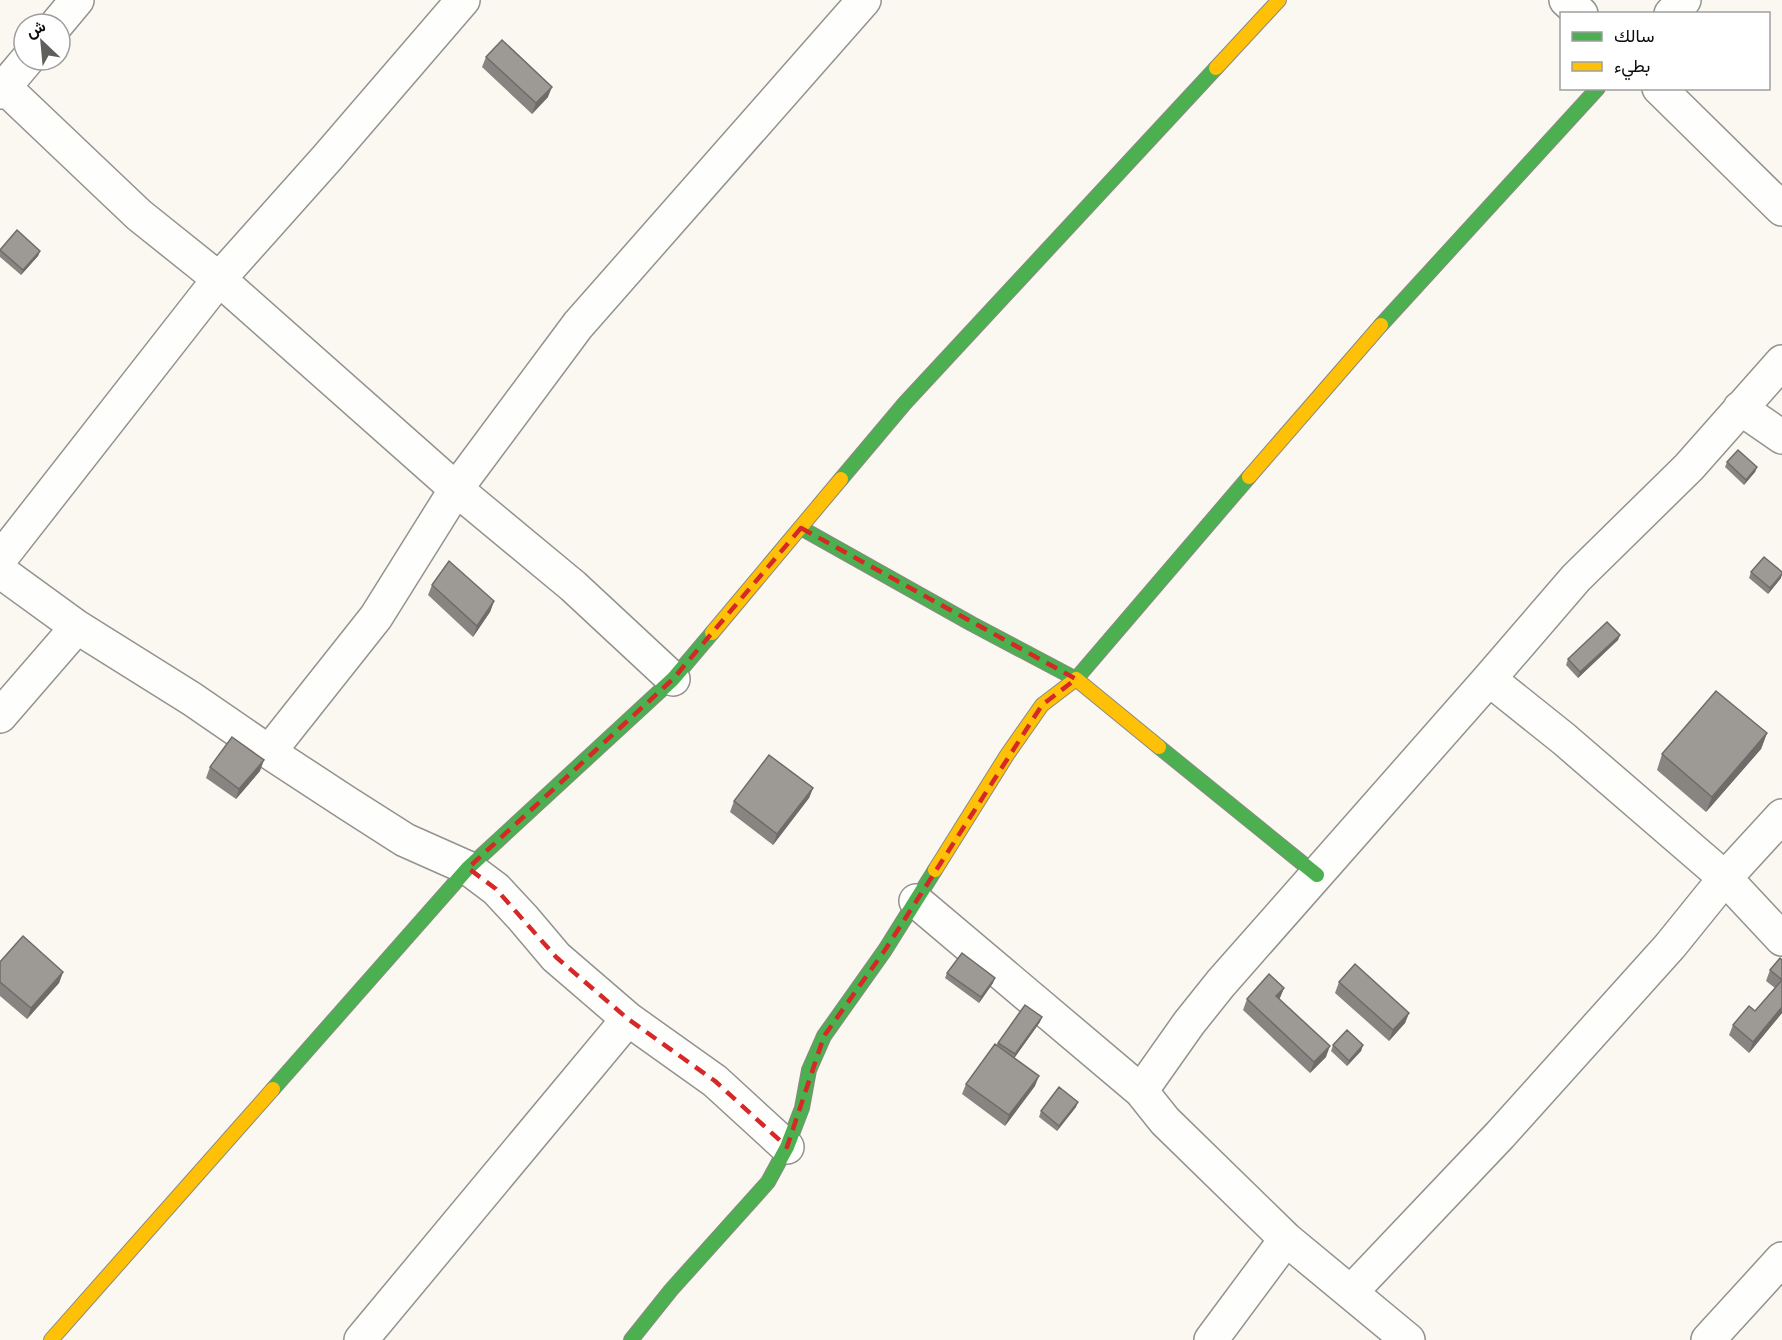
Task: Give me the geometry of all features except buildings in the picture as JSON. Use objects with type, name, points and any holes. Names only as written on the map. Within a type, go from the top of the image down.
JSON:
[{"type":"street","points":[[67,12],[77,0]]},
{"type":"street","points":[[0,559],[219,279],[463,0]]},
{"type":"street","points":[[269,752],[376,617],[456,489],[578,325],[864,0]]},
{"type":"street","points":[[51,1340],[468,868],[673,679],[905,403],[1279,0]]},
{"type":"street","points":[[1566,0],[1579,12]]},
{"type":"street","points":[[1673,12],[1684,0]]},
{"type":"street","points":[[15,72],[1,87],[139,214],[219,279],[456,489],[573,586],[673,679]]},
{"type":"street","points":[[631,1340],[671,1290],[768,1182],[787,1147],[801,1108],[809,1070],[824,1036],[885,950],[1007,755],[1042,705],[1076,679],[1352,356],[1596,90]]},
{"type":"street","points":[[1661,90],[1782,209]]},
{"type":"street","points":[[1141,1091],[1189,1023],[1221,983],[1576,578],[1689,467],[1782,362]]},
{"type":"street","points":[[1740,408],[1782,437]]},
{"type":"street","points":[[801,528],[972,624],[1076,679],[1317,875]]},
{"type":"street","points":[[0,571],[76,627],[192,699],[405,840],[468,868],[496,889],[556,957],[628,1019],[715,1081],[787,1147]]},
{"type":"street","points":[[0,716],[76,627]]},
{"type":"street","points":[[1489,679],[1563,739],[1725,878],[1782,939]]},
{"type":"street","points":[[1351,1292],[1500,1135],[1670,946],[1725,878],[1782,816]]},
{"type":"street","points":[[916,901],[1141,1091],[1173,1128],[1286,1239],[1408,1340]]},
{"type":"street","points":[[362,1340],[628,1019]]},
{"type":"street","points":[[1211,1340],[1286,1239]]},
{"type":"street","points":[[1708,1340],[1782,1259]]},
{"type":"highlighted area","points":[[801,528],[1076,679],[1042,705],[885,950],[824,1036],[787,1147],[715,1081],[628,1019],[556,957],[496,889],[468,868],[673,679]]},
{"type":"traffic: fast","points":[[841,479],[905,403],[1216,68]]},
{"type":"traffic: fast","points":[[1381,325],[1596,90]]},
{"type":"traffic: fast","points":[[801,528],[972,624],[1076,679],[1249,477]]},
{"type":"traffic: fast","points":[[273,1089],[468,868],[673,679],[712,633]]},
{"type":"traffic: fast","points":[[1159,747],[1317,875]]},
{"type":"traffic: fast","points":[[631,1340],[671,1290],[768,1182],[787,1147],[802,1108],[809,1070],[824,1036],[885,950],[935,870]]},
{"type":"traffic: slow","points":[[1216,68],[1279,0]]},
{"type":"traffic: slow","points":[[1249,477],[1381,325]]},
{"type":"traffic: slow","points":[[712,633],[841,479]]},
{"type":"traffic: slow","points":[[935,870],[1007,755],[1042,705],[1076,679],[1159,747]]},
{"type":"traffic: slow","points":[[51,1340],[273,1089]]}]
